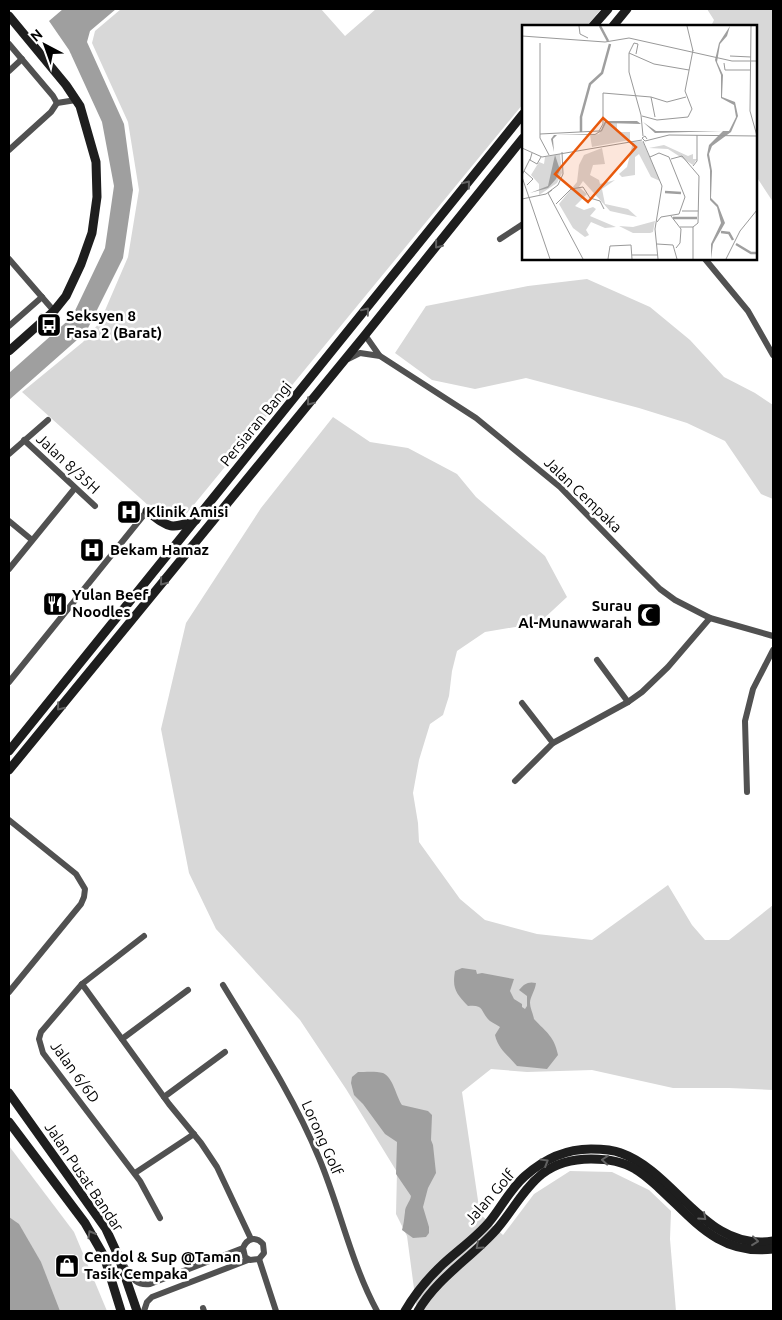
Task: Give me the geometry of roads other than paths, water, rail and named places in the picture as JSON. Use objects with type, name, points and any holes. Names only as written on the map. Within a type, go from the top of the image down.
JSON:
[{"type":"main road","points":[[595,25],[608,9]]},
{"type":"main road","points":[[614,25],[628,9]]},
{"type":"main road","points":[[9,16],[60,77],[76,100],[86,123],[96,162],[97,198],[92,233],[81,264],[66,296],[54,311],[9,351]]},
{"type":"main road","name":"Persiaran Bangi","points":[[10,750],[522,115]]},
{"type":"main road","name":"Persiaran Bangi","points":[[9,770],[365,336],[522,139]]},
{"type":"main road","points":[[147,511],[163,524],[171,526],[179,526],[196,520]]},
{"type":"main road","name":"Jalan Pusat Bandar","points":[[9,1092],[106,1229],[118,1253],[137,1311]]},
{"type":"main road","name":"Jalan Pusat Bandar","points":[[9,1122],[85,1223],[104,1256],[122,1311]]},
{"type":"main road","name":"Jalan Golf","points":[[405,1311],[415,1295],[428,1280],[490,1222],[525,1176],[556,1156],[582,1149],[617,1152],[642,1164],[712,1225],[728,1234],[752,1242],[773,1241]]},
{"type":"main road","name":"Jalan Golf","points":[[418,1311],[426,1298],[446,1276],[494,1232],[534,1181],[554,1167],[574,1160],[601,1159],[625,1164],[645,1176],[708,1234],[725,1243],[744,1249],[773,1249]]},
{"type":"street","points":[[9,44],[57,103]]},
{"type":"street","points":[[9,71],[22,59]]},
{"type":"street","points":[[9,150],[51,112],[57,103],[76,100]]},
{"type":"street","points":[[500,239],[522,225]]},
{"type":"street","points":[[9,258],[54,311]]},
{"type":"street","points":[[706,260],[748,310],[773,355]]},
{"type":"street","points":[[9,326],[42,297]]},
{"type":"street","name":"Jalan Cempaka","points":[[365,336],[380,356],[476,418],[560,487],[660,589],[675,600],[710,618],[773,636]]},
{"type":"street","points":[[341,364],[357,354],[368,353],[380,356]]},
{"type":"street","points":[[9,454],[48,420]]},
{"type":"street","name":"Jalan 8/35H","points":[[24,440],[95,506]]},
{"type":"street","points":[[9,568],[75,488]]},
{"type":"street","points":[[9,682],[147,511]]},
{"type":"street","points":[[9,521],[32,540]]},
{"type":"street","points":[[515,781],[553,743],[628,702],[642,692],[668,667],[710,618]]},
{"type":"street","points":[[747,792],[745,720],[753,689],[773,650]]},
{"type":"street","points":[[597,660],[628,702]]},
{"type":"street","points":[[522,703],[553,743]]},
{"type":"street","points":[[9,820],[76,874],[85,889],[81,904],[9,992]]},
{"type":"street","name":"Jalan 6/6D","points":[[144,936],[82,984],[41,1032],[39,1039],[43,1053],[135,1173],[160,1218]]},
{"type":"street","points":[[82,984],[217,1167],[251,1239]]},
{"type":"street","name":"Lorong Golf","points":[[224,984],[281,1081],[310,1138],[377,1311]]},
{"type":"street","points":[[122,1039],[188,990]]},
{"type":"street","points":[[164,1096],[226,1052]]},
{"type":"street","points":[[135,1173],[194,1134]]},
{"type":"street","points":[[118,1253],[132,1279],[143,1285],[150,1284],[242,1248],[251,1239],[260,1240],[264,1247],[264,1253],[259,1259],[254,1261],[248,1260],[152,1297],[147,1302],[144,1311]]},
{"type":"street","points":[[242,1248],[248,1260]]},
{"type":"street","points":[[259,1259],[276,1311]]},
{"type":"place","name":"Seksyen 8 Fasa 2 (Barat)","points":[[49,325]]},
{"type":"place","name":"Klinik Amisi","points":[[129,512]]},
{"type":"place","name":"Bekam Hamaz","points":[[92,550]]},
{"type":"place","name":"Yulan Beef Noodles","points":[[55,604]]},
{"type":"place","name":"Surau Al-Munawwarah","points":[[649,615]]},
{"type":"place","name":"Cendol & Sup @Taman Tasik Cempaka","points":[[67,1266]]}]
